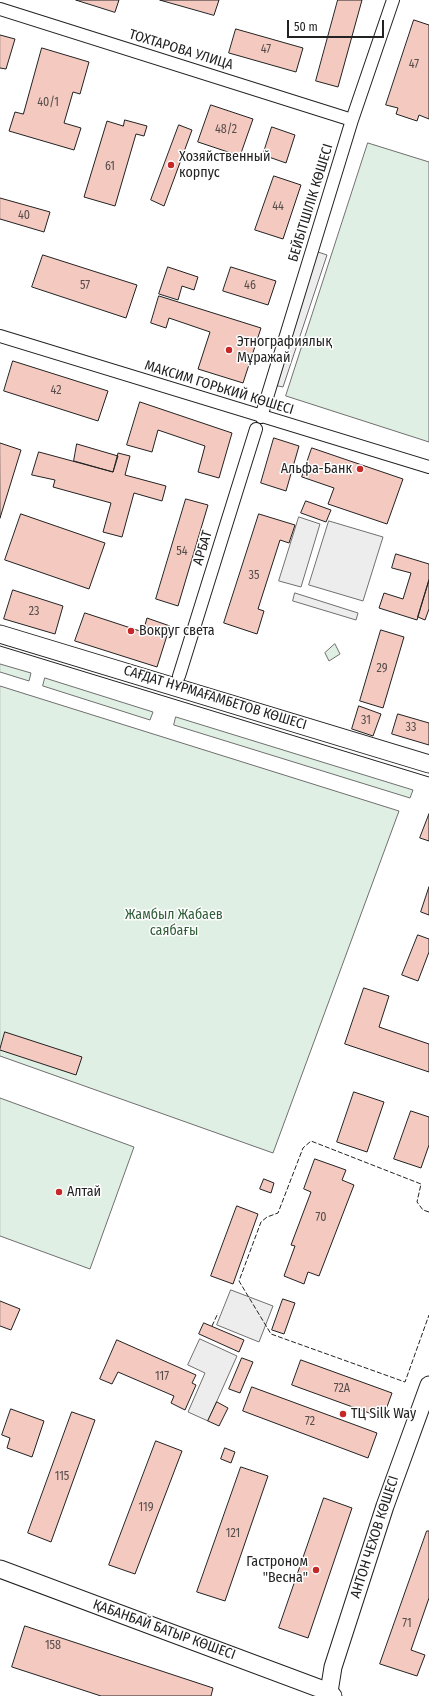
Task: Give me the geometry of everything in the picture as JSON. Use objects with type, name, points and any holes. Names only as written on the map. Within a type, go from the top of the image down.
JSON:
[{"type":"street","name":"БЕЙБІТШІЛІК КӨШЕСІ","points":[[261,416],[352,120],[393,0]]},
{"type":"street","name":"ТОХТАРОВА УЛИЦА","points":[[0,9],[352,120]]},
{"type":"street","name":"МАКСИМ ГОРЬКИЙ КӨШЕСІ","points":[[0,336],[429,468]]},
{"type":"street","name":"АРБАТ","points":[[179,676],[256,429]]},
{"type":"street","name":"САҒДАТ НҰРМАҒАМБЕТОВ КӨШЕСІ","points":[[0,634],[429,764]]},
{"type":"street","name":"АНТОН ЧЕХОВ КӨШЕСІ","points":[[331,1694],[332,1667],[384,1506],[429,1385]]},
{"type":"street","name":"ҚАБАНБАЙ БАТЫР КӨШЕСІ","points":[[0,1569],[331,1694]]},
{"type":"green space","points":[[368,143],[429,162],[429,442],[286,396]]},
{"type":"green space","points":[[335,644],[340,654],[329,661],[325,653]]},
{"type":"green space","points":[[0,664],[31,673],[29,681],[0,672]]},
{"type":"green space","points":[[45,678],[153,712],[150,720],[43,686]]},
{"type":"green space","name":"Жамбыл Жабаев саябағы","points":[[0,686],[399,811],[273,1153],[0,1056]]},
{"type":"green space","points":[[176,717],[413,790],[410,798],[174,725]]},
{"type":"green space","name":"Алтай","points":[[0,1098],[134,1147],[90,1269],[0,1236]]},
{"type":"shaded area","points":[[318,252],[327,255],[283,387],[274,385]]},
{"type":"shaded area","points":[[299,517],[320,524],[301,587],[279,581]]},
{"type":"shaded area","points":[[329,521],[383,537],[363,601],[309,585]]},
{"type":"shaded area","points":[[295,593],[358,613],[356,620],[293,601]]},
{"type":"shaded area","points":[[231,1290],[273,1306],[259,1342],[217,1325]]},
{"type":"shaded area","points":[[200,1339],[237,1356],[208,1421],[188,1412],[205,1373],[188,1365]]},
{"type":"building","points":[[76,0],[119,0],[115,12]]},
{"type":"building","points":[[160,0],[219,0],[214,15]]},
{"type":"building","points":[[338,0],[362,0],[338,87],[316,81]]},
{"type":"building","points":[[414,20],[429,25],[429,119],[419,115],[417,121],[396,114],[398,108],[386,105]]},
{"type":"building","points":[[236,29],[303,48],[296,72],[229,53]]},
{"type":"building","points":[[0,35],[15,39],[6,69],[0,68]]},
{"type":"building","points":[[42,48],[89,62],[80,94],[73,92],[64,123],[81,128],[74,150],[9,131],[15,112],[23,114]]},
{"type":"building","points":[[211,105],[253,119],[240,156],[198,142]]},
{"type":"building","points":[[125,120],[147,126],[144,136],[136,134],[115,206],[84,197],[107,121],[123,126]]},
{"type":"building","name":"Хозяйственный корпус","points":[[179,125],[192,130],[164,206],[151,200]]},
{"type":"building","points":[[272,127],[295,135],[286,163],[263,155]]},
{"type":"building","points":[[274,176],[301,185],[283,239],[255,230]]},
{"type":"building","points":[[0,198],[50,212],[44,232],[0,219]]},
{"type":"building","points":[[43,255],[137,285],[126,318],[32,287]]},
{"type":"building","points":[[168,267],[198,277],[194,290],[182,286],[178,300],[159,294]]},
{"type":"building","points":[[231,267],[276,281],[268,305],[223,291]]},
{"type":"building","name":"Этнографиялық Мұражай","points":[[159,296],[261,328],[243,383],[198,369],[210,332],[169,318],[166,328],[151,323]]},
{"type":"building","points":[[13,361],[108,391],[98,421],[4,391]]},
{"type":"building","points":[[140,402],[232,433],[219,478],[198,472],[205,446],[158,430],[152,452],[127,445]]},
{"type":"building","points":[[274,438],[299,446],[286,491],[261,483]]},
{"type":"building","points":[[0,443],[21,450],[0,518]]},
{"type":"building","points":[[77,444],[118,456],[113,472],[74,461]]},
{"type":"building","points":[[312,448],[403,479],[387,524],[328,504],[334,488],[302,477]]},
{"type":"building","points":[[39,452],[113,472],[118,453],[130,456],[125,475],[166,486],[162,501],[134,493],[122,537],[103,532],[111,503],[53,487],[55,480],[32,475]]},
{"type":"building","points":[[186,499],[208,505],[178,606],[156,599]]},
{"type":"building","points":[[306,501],[331,510],[326,522],[301,513]]},
{"type":"building","points":[[21,514],[105,543],[89,589],[5,560]]},
{"type":"building","points":[[259,514],[295,525],[289,543],[280,540],[258,609],[264,611],[257,634],[224,623]]},
{"type":"building","points":[[396,554],[429,564],[429,580],[417,620],[379,608],[384,593],[403,599],[411,573],[392,568]]},
{"type":"building","points":[[429,580],[429,609],[425,620],[418,617]]},
{"type":"building","points":[[13,590],[63,606],[55,634],[4,619]]},
{"type":"building","points":[[85,613],[143,632],[147,618],[170,626],[157,667],[75,641]]},
{"type":"building","points":[[381,630],[404,637],[383,708],[360,701]]},
{"type":"building","points":[[359,706],[381,714],[373,736],[352,729]]},
{"type":"building","points":[[398,714],[429,723],[429,745],[392,734]]},
{"type":"building","points":[[429,814],[429,841],[420,838]]},
{"type":"building","points":[[429,887],[429,915],[421,912]]},
{"type":"building","points":[[418,935],[429,939],[429,952],[418,981],[402,975]]},
{"type":"building","points":[[364,988],[389,996],[379,1027],[429,1044],[429,1072],[345,1044]]},
{"type":"building","points":[[5,1032],[82,1057],[76,1075],[0,1050]]},
{"type":"building","points":[[354,1092],[384,1102],[367,1152],[337,1142]]},
{"type":"building","points":[[411,1111],[429,1117],[429,1145],[421,1168],[394,1159]]},
{"type":"building","points":[[315,1159],[346,1170],[342,1180],[354,1185],[319,1276],[308,1272],[304,1284],[284,1276],[295,1246],[291,1245],[311,1192],[304,1189]]},
{"type":"building","points":[[264,1179],[274,1183],[271,1193],[260,1189]]},
{"type":"building","points":[[237,1206],[258,1214],[233,1284],[211,1276]]},
{"type":"building","points":[[283,1299],[295,1303],[284,1334],[272,1330]]},
{"type":"building","points":[[0,1301],[20,1309],[11,1330],[0,1326]]},
{"type":"building","points":[[204,1323],[244,1340],[239,1352],[199,1334]]},
{"type":"building","points":[[117,1340],[196,1375],[192,1383],[196,1385],[185,1410],[171,1403],[174,1396],[118,1372],[112,1384],[100,1379]]},
{"type":"building","points":[[242,1358],[253,1362],[240,1393],[229,1389]]},
{"type":"building","points":[[301,1360],[392,1393],[383,1418],[292,1385]]},
{"type":"building","points":[[252,1387],[377,1433],[368,1458],[243,1411]]},
{"type":"building","points":[[217,1402],[228,1408],[219,1426],[208,1421]]},
{"type":"building","points":[[11,1409],[44,1421],[32,1457],[7,1448],[10,1438],[2,1435]]},
{"type":"building","points":[[72,1412],[95,1420],[51,1542],[28,1533]]},
{"type":"building","points":[[156,1441],[182,1451],[135,1574],[109,1565]]},
{"type":"building","points":[[225,1448],[235,1452],[231,1463],[221,1459]]},
{"type":"building","points":[[241,1467],[268,1476],[225,1601],[197,1592]]},
{"type":"building","points":[[324,1498],[352,1508],[308,1638],[279,1628]]},
{"type":"building","points":[[427,1531],[429,1531],[429,1598],[411,1650],[425,1655],[417,1676],[380,1664]]},
{"type":"building","points":[[25,1626],[213,1688],[211,1696],[101,1696],[12,1667]]},
{"type":"tram line","points":[[0,646],[429,777]]},
{"type":"fence","points":[[429,1212],[423,1210],[417,1202],[421,1184],[311,1141],[303,1148],[278,1213],[267,1217],[261,1222],[239,1281],[271,1334],[405,1382],[429,1315]]},
{"type":"fence","points":[[212,1326],[218,1313]]},
{"type":"place","name":"Хозяйственный корпус","points":[[171,165]]},
{"type":"place","name":"Этнографиялық Мұражай","points":[[229,350]]},
{"type":"place","name":"Альфа-Банк","points":[[360,469]]},
{"type":"place","name":"Вокруг света","points":[[131,631]]},
{"type":"place","name":"Алтай","points":[[59,1192]]},
{"type":"place","name":"ТЦ Silk Way","points":[[343,1414]]},
{"type":"place","name":"Гастроном \"Весна\"","points":[[316,1570]]}]
